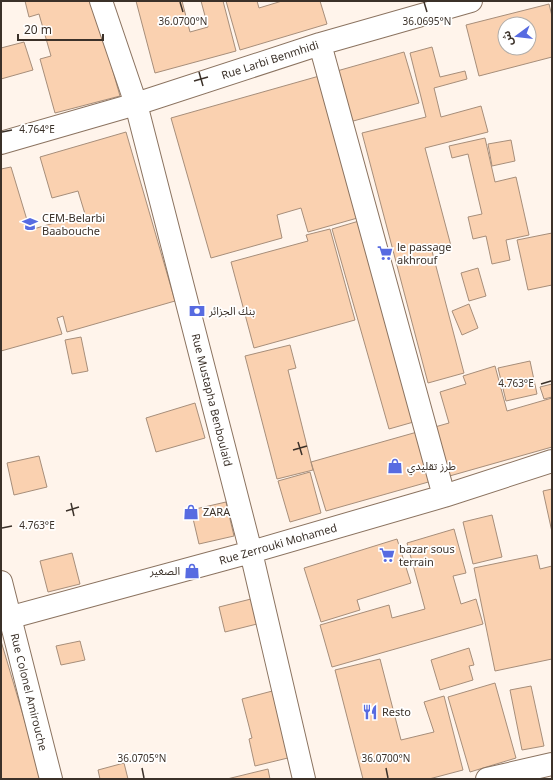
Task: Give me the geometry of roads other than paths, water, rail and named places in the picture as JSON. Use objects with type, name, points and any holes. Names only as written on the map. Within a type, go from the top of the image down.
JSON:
[{"type":"street","name":"Rue Mustapha Benboulaid","points":[[101,1],[136,104],[251,552],[304,779]]},
{"type":"street","name":"Rue Larbi Benmhidi","points":[[1,143],[136,104],[320,44],[471,1]]},
{"type":"street","points":[[320,44],[444,496]]},
{"type":"street","name":"Rue Zerrouki Mohamed","points":[[6,618],[251,552],[444,496],[552,461]]},
{"type":"street","name":"Rue Colonel Amirouche","points":[[1,582],[6,618],[51,779]]},
{"type":"street","points":[[487,779],[552,764]]},
{"type":"place","name":"CEM-Belarbi Baabouche","points":[[30,224]]},
{"type":"place","name":"le passage akhrouf","points":[[385,253]]},
{"type":"place","name":"بنك الجزائر","points":[[197,311]]},
{"type":"place","name":"طرز تقليدي","points":[[395,466]]},
{"type":"place","name":"ZARA","points":[[191,512]]},
{"type":"place","name":"bazar sous terrain","points":[[387,555]]},
{"type":"place","name":"الصغير","points":[[192,571]]},
{"type":"place","name":"Resto","points":[[370,712]]}]
